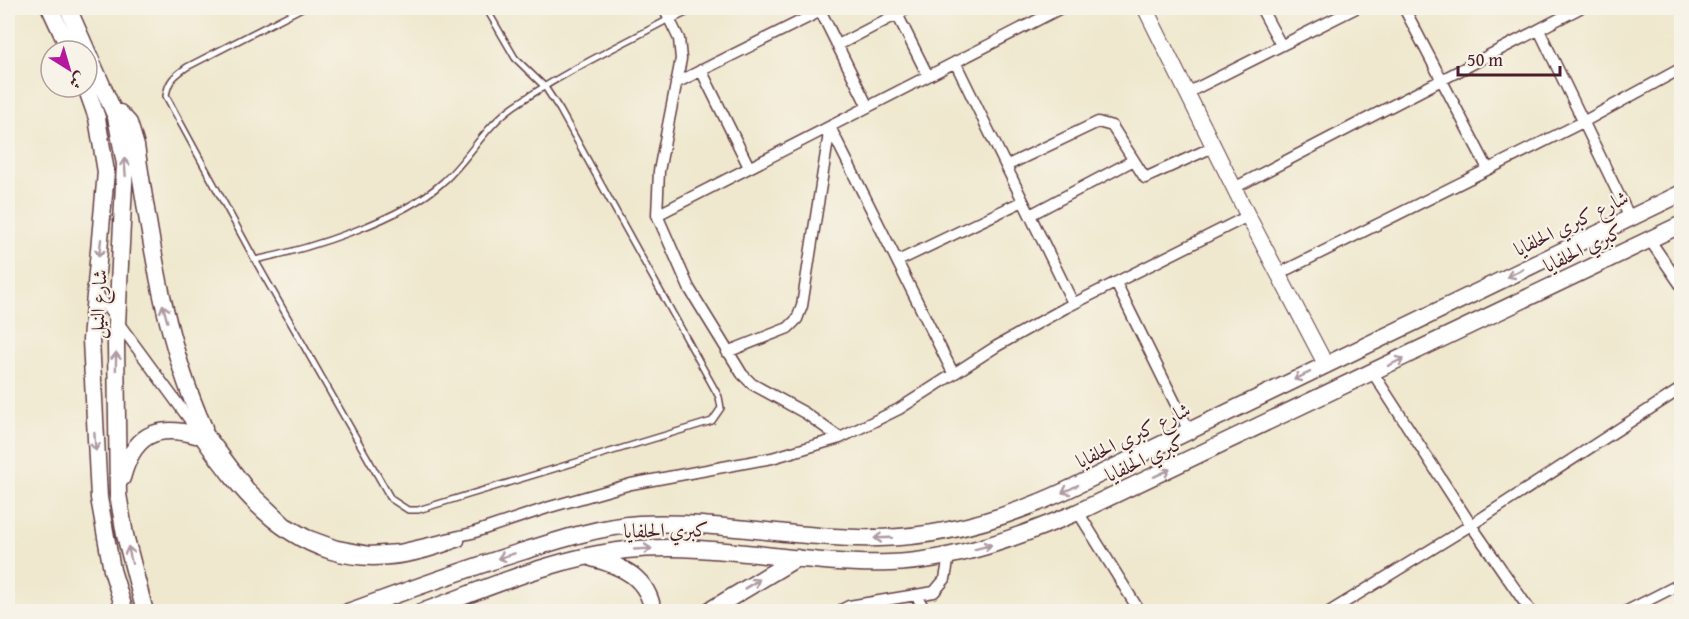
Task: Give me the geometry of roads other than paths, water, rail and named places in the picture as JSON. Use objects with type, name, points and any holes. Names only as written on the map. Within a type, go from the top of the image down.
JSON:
[{"type":"main road","points":[[50,8],[64,39]]},
{"type":"main road","name":"شارع النيل","points":[[68,8],[116,117],[125,165],[117,321],[115,429],[118,494],[125,535],[145,612]]},
{"type":"main road","points":[[109,98],[129,123],[136,146],[161,297],[200,431],[161,431],[144,438],[134,447],[126,461],[118,494]]},
{"type":"main road","name":"شارع النيل","points":[[90,99],[97,118],[106,172],[91,340],[99,498],[110,560],[125,612]]},
{"type":"main road","name":"شارع كبري الحلفايا","points":[[348,612],[596,529],[688,523],[813,535],[877,538],[918,536],[990,521],[1029,508],[1682,193]]},
{"type":"main road","name":"كبري الحلفايا","points":[[422,612],[585,557],[626,550],[690,547],[797,558],[891,563],[949,556],[996,543],[1078,512],[1682,224]]},
{"type":"main road","points":[[585,557],[617,565],[630,571],[648,594],[653,612]]},
{"type":"main road","points":[[707,612],[797,558]]},
{"type":"street","points":[[664,8],[679,39],[681,59],[659,171],[657,215],[689,288],[727,352],[752,384],[806,413],[840,438]]},
{"type":"street","points":[[670,18],[691,8]]},
{"type":"street","points":[[838,45],[895,11],[909,8]]},
{"type":"street","points":[[657,215],[1061,8]]},
{"type":"street","points":[[1145,8],[1213,147],[1326,365]]},
{"type":"street","points":[[1261,8],[1281,45]]},
{"type":"street","points":[[1187,93],[1356,8]]},
{"type":"street","points":[[1404,8],[1488,169]]},
{"type":"street","points":[[1234,188],[1580,8]]},
{"type":"street","points":[[676,83],[820,9],[868,107]]},
{"type":"street","points":[[895,11],[928,76]]},
{"type":"street","points":[[1539,30],[1629,218]]},
{"type":"street","points":[[955,62],[1073,303]]},
{"type":"street","points":[[1278,274],[1583,122],[1682,68]]},
{"type":"street","points":[[701,70],[749,167]]},
{"type":"street","points":[[1006,166],[1098,122],[1112,126],[1132,161],[1145,178],[1213,147]]},
{"type":"street","points":[[830,127],[953,373]]},
{"type":"street","points":[[727,352],[788,328],[797,320],[802,306],[830,127]]},
{"type":"street","points":[[1030,215],[1132,161]]},
{"type":"street","points":[[898,261],[1023,201]]},
{"type":"street","points":[[94,291],[189,419],[263,504],[286,523],[319,541],[383,552],[472,532],[632,484],[772,458],[840,438],[898,409],[953,373],[1073,303],[1248,216]]},
{"type":"street","points":[[1649,239],[1682,287]]},
{"type":"street","points":[[1116,283],[1189,431]]},
{"type":"street","points":[[1373,373],[1471,525],[1532,612]]},
{"type":"street","points":[[1329,612],[1471,525],[1682,388]]},
{"type":"street","points":[[1078,512],[1140,612]]},
{"type":"street","points":[[837,612],[849,606],[934,592],[945,579],[949,556]]},
{"type":"street","points":[[1625,612],[1682,583]]},
{"type":"street","points":[[916,595],[926,612]]},
{"type":"lane","points":[[302,8],[187,67],[172,77],[167,86],[166,96],[171,109],[255,260],[391,499],[408,510],[418,510],[712,421],[721,408],[719,397],[545,87],[515,58],[486,8]]},
{"type":"lane","points":[[255,260],[304,250],[350,232],[418,199],[449,176],[490,126],[514,106],[670,18]]}]
